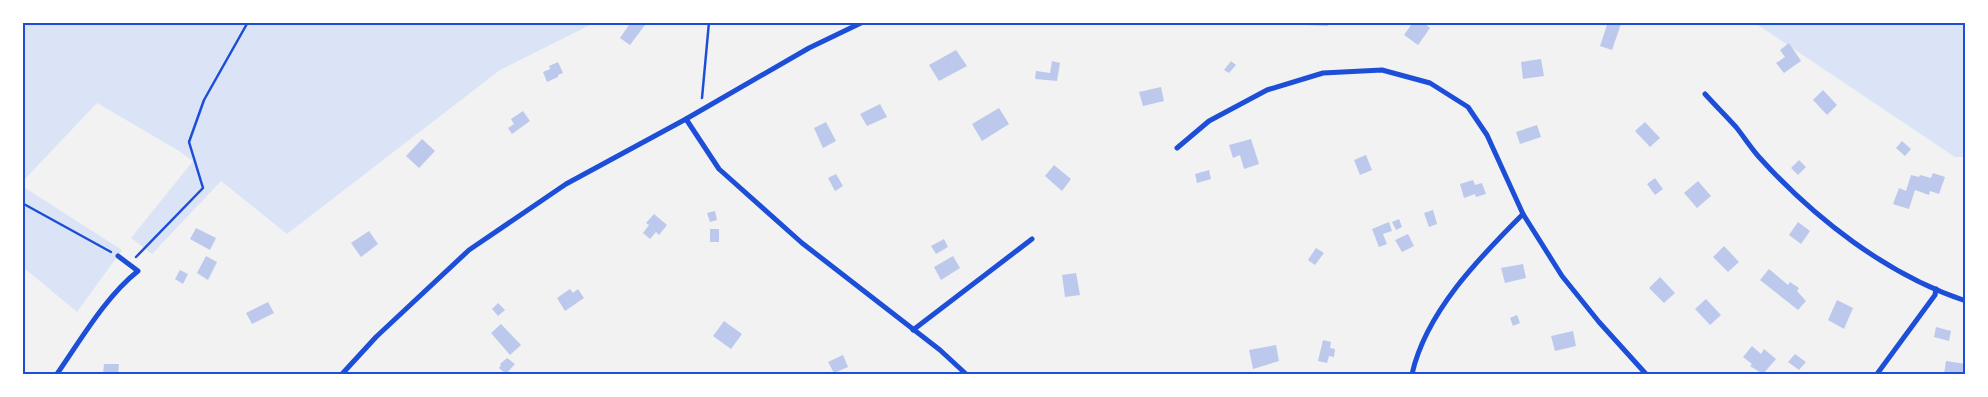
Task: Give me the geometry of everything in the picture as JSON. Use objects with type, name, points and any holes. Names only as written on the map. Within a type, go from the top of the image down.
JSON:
[{"type":"street","points":[[342,374],[376,337],[470,250],[566,184],[686,119],[809,48],[863,22]]},
{"type":"street","points":[[1178,148],[1209,121],[1267,90],[1323,73],[1382,70],[1430,83],[1468,107],[1487,135],[1523,214],[1562,276],[1599,322],[1646,374]]},
{"type":"street","points":[[1705,94],[1758,156],[1800,199],[1859,247],[1936,289],[1966,301]]},
{"type":"street","points":[[686,119],[719,169],[802,243],[966,374]]},
{"type":"street","points":[[1412,374],[1416,355],[1430,325],[1480,257],[1523,214]]},
{"type":"street","points":[[913,330],[1032,239]]},
{"type":"street","points":[[57,374],[122,283],[138,271],[118,256]]},
{"type":"street","points":[[1877,374],[1935,295],[1936,289]]},
{"type":"path","points":[[138,271],[136,257],[203,188],[190,142],[204,100],[248,22]]},
{"type":"path","points":[[706,107],[702,100],[702,88],[705,77],[706,49],[710,22]]},
{"type":"path","points":[[22,203],[118,256]]},
{"type":"shaded area","points":[[23,23],[594,23],[500,70],[287,234],[221,181],[152,254],[131,238],[193,161],[97,103],[23,181]]},
{"type":"shaded area","points":[[1755,23],[1965,23],[1965,157],[1955,157]]},
{"type":"shaded area","points":[[22,186],[122,250],[77,312],[23,267]]},
{"type":"building","points":[[631,22],[642,22],[645,25],[630,45],[620,38]]},
{"type":"building","points":[[1307,22],[1328,22],[1328,26],[1307,25]]},
{"type":"building","points":[[1413,22],[1423,22],[1430,28],[1418,45],[1404,35]]},
{"type":"building","points":[[1608,22],[1621,24],[1612,50],[1600,46]]},
{"type":"building","points":[[1789,43],[1801,61],[1784,73],[1776,63],[1785,57],[1780,50]]},
{"type":"building","points":[[956,50],[967,66],[939,81],[929,65]]},
{"type":"building","points":[[1541,59],[1544,76],[1523,79],[1521,62]]},
{"type":"building","points":[[1052,61],[1060,63],[1057,81],[1035,79],[1036,71],[1050,73]]},
{"type":"building","points":[[1231,61],[1236,65],[1229,73],[1224,70]]},
{"type":"building","points":[[558,62],[563,73],[547,82],[543,72],[550,69],[549,66]]},
{"type":"building","points":[[1161,87],[1164,101],[1143,106],[1139,92]]},
{"type":"building","points":[[1823,90],[1837,105],[1827,115],[1813,100]]},
{"type":"building","points":[[880,104],[887,117],[867,126],[860,114]]},
{"type":"building","points":[[999,108],[1009,124],[982,141],[972,124]]},
{"type":"building","points":[[523,111],[530,121],[512,134],[508,128],[514,124],[511,119]]},
{"type":"building","points":[[826,122],[836,141],[823,148],[814,128]]},
{"type":"building","points":[[1645,122],[1660,138],[1650,147],[1635,131]]},
{"type":"building","points":[[1537,125],[1541,137],[1520,144],[1516,132]]},
{"type":"building","points":[[422,139],[435,151],[419,168],[406,156]]},
{"type":"building","points":[[1251,139],[1259,164],[1244,169],[1240,155],[1233,158],[1229,145]]},
{"type":"building","points":[[1902,141],[1911,149],[1905,156],[1896,148]]},
{"type":"building","points":[[1366,155],[1372,170],[1360,175],[1354,160]]},
{"type":"building","points":[[1799,160],[1806,167],[1798,175],[1791,168]]},
{"type":"building","points":[[1054,165],[1071,179],[1062,191],[1045,176]]},
{"type":"building","points":[[1209,170],[1211,179],[1197,183],[1195,174]]},
{"type":"building","points":[[1933,173],[1945,177],[1939,194],[1930,191],[1929,195],[1915,190],[1909,209],[1893,204],[1899,188],[1906,191],[1911,175],[1931,178]]},
{"type":"building","points":[[836,174],[843,186],[835,191],[828,178]]},
{"type":"building","points":[[1655,178],[1663,189],[1655,195],[1647,184]]},
{"type":"building","points":[[1473,180],[1475,185],[1482,183],[1486,194],[1476,197],[1475,194],[1464,198],[1460,184]]},
{"type":"building","points":[[1698,181],[1711,196],[1697,208],[1684,193]]},
{"type":"building","points":[[1433,210],[1437,224],[1429,227],[1424,213]]},
{"type":"building","points":[[715,211],[717,220],[710,222],[707,213]]},
{"type":"building","points":[[654,214],[667,225],[659,235],[656,232],[650,239],[643,233],[649,225],[646,223]]},
{"type":"building","points":[[1399,219],[1402,227],[1396,230],[1392,222]]},
{"type":"building","points":[[1389,222],[1392,231],[1383,234],[1387,244],[1379,247],[1372,229]]},
{"type":"building","points":[[1798,222],[1810,231],[1801,244],[1789,235]]},
{"type":"building","points":[[196,228],[216,238],[210,250],[190,239]]},
{"type":"building","points":[[710,229],[719,229],[719,242],[710,242]]},
{"type":"building","points":[[369,231],[378,244],[361,257],[351,243]]},
{"type":"building","points":[[1408,234],[1414,246],[1402,252],[1395,240]]},
{"type":"building","points":[[944,239],[948,247],[936,254],[931,246]]},
{"type":"building","points":[[1724,246],[1739,262],[1728,272],[1713,257]]},
{"type":"building","points":[[1316,248],[1324,253],[1315,265],[1308,260]]},
{"type":"building","points":[[206,256],[217,262],[208,280],[197,273]]},
{"type":"building","points":[[953,256],[960,268],[941,280],[934,267]]},
{"type":"building","points":[[1523,264],[1526,278],[1505,283],[1501,268]]},
{"type":"building","points":[[1769,269],[1788,285],[1790,282],[1799,288],[1797,291],[1806,301],[1798,310],[1760,280]]},
{"type":"building","points":[[180,270],[188,274],[183,284],[175,279]]},
{"type":"building","points":[[1076,273],[1080,295],[1065,297],[1062,275]]},
{"type":"building","points":[[1660,277],[1675,293],[1664,303],[1649,288]]},
{"type":"building","points":[[570,289],[573,293],[578,289],[584,298],[565,311],[557,298]]},
{"type":"building","points":[[1706,299],[1721,315],[1710,325],[1695,309]]},
{"type":"building","points":[[1837,300],[1853,308],[1844,329],[1828,320]]},
{"type":"building","points":[[268,302],[274,313],[252,324],[246,313]]},
{"type":"building","points":[[498,303],[505,310],[498,316],[492,309]]},
{"type":"building","points":[[1517,315],[1520,323],[1513,326],[1510,318]]},
{"type":"building","points":[[724,321],[742,334],[731,349],[713,336]]},
{"type":"building","points":[[501,324],[521,345],[510,355],[491,333]]},
{"type":"building","points":[[1936,327],[1951,331],[1949,341],[1934,337]]},
{"type":"building","points":[[1573,331],[1576,346],[1555,351],[1551,336]]},
{"type":"building","points":[[1323,340],[1331,342],[1330,348],[1335,349],[1334,357],[1329,356],[1327,363],[1318,361]]},
{"type":"building","points":[[1276,345],[1279,361],[1253,369],[1249,350]]},
{"type":"building","points":[[1752,346],[1761,354],[1764,349],[1776,359],[1763,374],[1750,366],[1752,364],[1743,357]]},
{"type":"building","points":[[1795,354],[1806,362],[1799,370],[1788,362]]},
{"type":"building","points":[[843,355],[848,367],[834,373],[828,362]]},
{"type":"building","points":[[507,358],[515,364],[506,374],[499,368],[500,364]]},
{"type":"building","points":[[1946,361],[1966,364],[1966,374],[1944,374]]},
{"type":"building","points":[[104,364],[119,364],[118,374],[103,374]]}]
